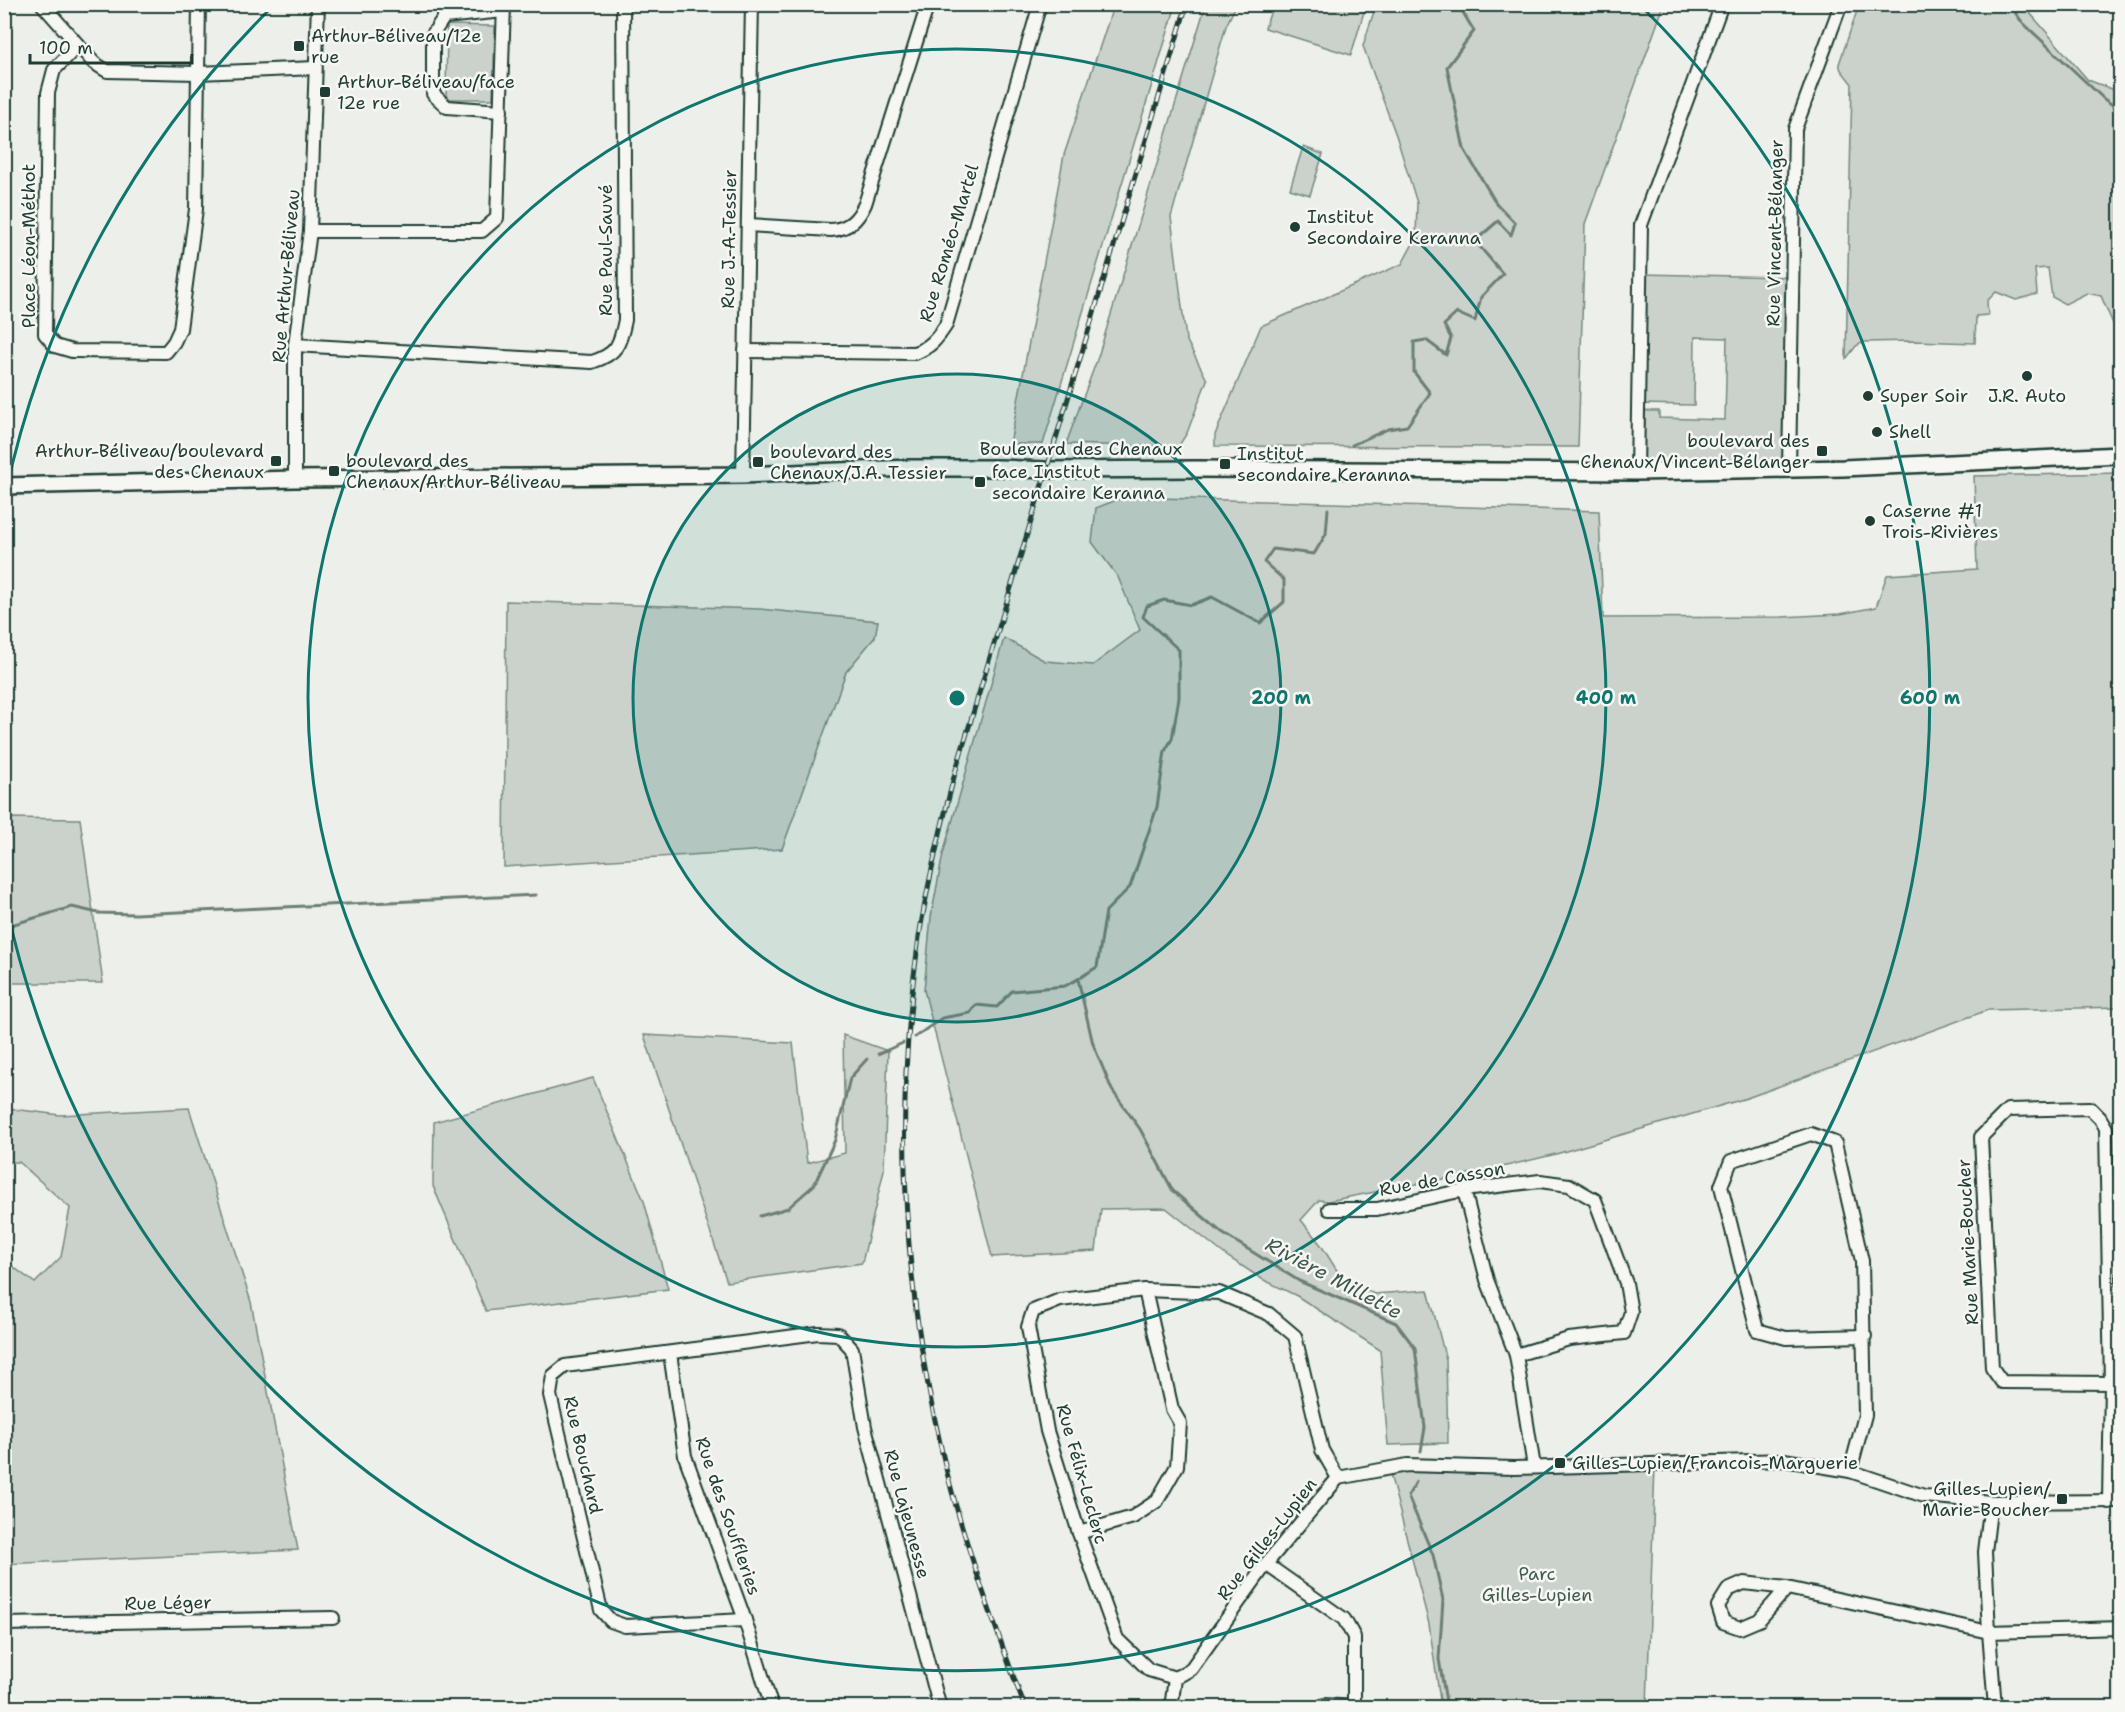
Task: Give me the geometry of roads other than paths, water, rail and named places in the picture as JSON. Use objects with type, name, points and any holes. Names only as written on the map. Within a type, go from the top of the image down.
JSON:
[{"type":"main road","name":"Boulevard des Chenaux","points":[[4,486],[295,479],[743,475],[910,468],[1636,472],[1789,470],[2121,455]]},
{"type":"street","points":[[42,4],[77,46],[94,63],[107,71],[198,73],[315,68]]},
{"type":"street","points":[[198,73],[199,4]]},
{"type":"street","name":"Rue Arthur-Béliveau","points":[[295,479],[295,345],[310,231],[318,4]]},
{"type":"street","name":"Rue Paul-Sauvé","points":[[295,345],[592,363],[615,351],[625,320],[623,4]]},
{"type":"street","name":"Rue J.-A.-Tessier","points":[[743,475],[752,4]]},
{"type":"street","points":[[748,225],[831,230],[841,229],[856,219],[865,204],[928,4]]},
{"type":"street","name":"Rue Roméo-Martel","points":[[745,351],[914,353],[934,343],[946,325],[1040,4]]},
{"type":"street","points":[[1636,472],[1641,225],[1722,4]]},
{"type":"street","name":"Rue Vincent-Bélanger","points":[[1789,470],[1795,129],[1840,4]]},
{"type":"street","points":[[310,231],[482,231],[497,218],[501,111],[504,8],[444,17],[434,34],[433,94],[447,107],[501,111]]},
{"type":"street","name":"Place Léon-Méthot","points":[[77,46],[54,70],[48,93],[45,334],[55,346],[72,351],[166,352],[180,329],[196,209],[198,73]]},
{"type":"street","name":"Rue Marie-Boucher","points":[[2115,1502],[2116,1383],[2106,1128],[2090,1108],[2008,1110],[1981,1137],[1992,1368],[2002,1382],[2116,1383]]},
{"type":"street","points":[[1850,1471],[1865,1415],[1865,1336],[1862,1261],[1835,1143],[1811,1134],[1731,1161],[1721,1186],[1757,1330],[1786,1338],[1865,1336]]},
{"type":"street","name":"Rue de Casson","points":[[1329,1209],[1377,1209],[1464,1190],[1540,1181],[1569,1185],[1595,1200],[1626,1283],[1631,1312],[1624,1333],[1569,1339],[1516,1356]]},
{"type":"street","points":[[1464,1190],[1487,1280],[1516,1356],[1533,1467]]},
{"type":"street","points":[[1079,1533],[1133,1517],[1156,1501],[1177,1466],[1180,1423],[1172,1409],[1145,1290]]},
{"type":"street","name":"Rue Félix-Leclerc","points":[[1175,1678],[1149,1670],[1117,1639],[1079,1533],[1047,1431],[1028,1327],[1033,1311],[1060,1300],[1145,1290],[1219,1293],[1269,1314],[1295,1336],[1322,1450],[1338,1478]]},
{"type":"street","name":"Rue Bouchard","points":[[744,1620],[625,1626],[611,1621],[601,1610],[550,1395],[553,1376],[565,1366],[818,1333],[838,1334]]},
{"type":"street","name":"Rue Lajeunesse","points":[[838,1334],[852,1349],[865,1427],[940,1707]]},
{"type":"street","name":"Rue des Souffleries","points":[[670,1353],[685,1456],[744,1620],[772,1707]]},
{"type":"street","name":"Rue Gilles-Lupien","points":[[1175,1678],[1191,1669],[1266,1564],[1338,1478],[1407,1465],[1533,1467],[1784,1460],[1850,1471],[1924,1496],[1991,1502],[2115,1502]]},
{"type":"street","points":[[1991,1502],[1985,1552],[1995,1707]]},
{"type":"street","points":[[1266,1564],[1344,1619],[1354,1636],[1354,1707],[1324,1705],[1320,1707]]},
{"type":"street","points":[[1787,1588],[1759,1620],[1740,1628],[1723,1622],[1718,1606],[1728,1590],[1744,1583],[1787,1588],[1989,1632],[2121,1628]]},
{"type":"street","name":"Rue Léger","points":[[4,1624],[333,1618]]},
{"type":"street","points":[[1171,1707],[1175,1678]]},
{"type":"waterway","name":"Rivière Millette","points":[[1352,445],[1388,429],[1407,426],[1430,393],[1414,372],[1414,342],[1426,340],[1446,355],[1451,338],[1444,325],[1457,313],[1475,321],[1481,297],[1503,274],[1475,241],[1498,221],[1511,235],[1515,223],[1496,203],[1464,149],[1447,67],[1474,31],[1458,4]]},
{"type":"waterway","points":[[2009,4],[2022,22],[2104,99],[2120,110]]},
{"type":"waterway","name":"Rivière Millette","points":[[1328,509],[1326,534],[1314,554],[1273,549],[1264,562],[1284,580],[1284,602],[1260,623],[1212,597],[1191,605],[1164,600],[1147,606],[1143,617],[1179,650],[1179,698],[1172,739],[1165,751],[1157,807],[1130,887],[1106,911],[1097,967],[1078,979],[1093,1044],[1112,1090],[1140,1129],[1173,1191],[1222,1233],[1299,1281],[1396,1323],[1415,1348],[1425,1428],[1421,1451]]},
{"type":"waterway","points":[[4,927],[72,907],[98,913],[136,914],[536,895]]},
{"type":"waterway","points":[[915,1037],[942,1018],[970,1013],[976,1005],[997,1007],[1012,991],[1065,986],[1078,979]]},
{"type":"waterway","points":[[878,1054],[903,1043]]},
{"type":"waterway","points":[[760,1216],[788,1208],[814,1185],[835,1140],[850,1078],[867,1059]]},
{"type":"waterway","name":"Rivière Millette","points":[[1416,1482],[1408,1496],[1433,1555],[1443,1600],[1439,1659],[1447,1708]]},
{"type":"railway","points":[[1025,1708],[979,1581],[959,1517],[942,1452],[918,1324],[906,1195],[906,1066],[911,1001],[926,895],[955,773],[1187,4]]},
{"type":"place","name":"Arthur-Béliveau/12e rue","points":[[299,46]]},
{"type":"place","name":"Arthur-Béliveau/face 12e rue","points":[[325,92]]},
{"type":"place","name":"Institut Secondaire Keranna","points":[[1295,227]]},
{"type":"place","name":"J.R. Auto","points":[[2027,376]]},
{"type":"place","name":"Super Soir","points":[[1868,396]]},
{"type":"place","name":"Shell","points":[[1877,432]]},
{"type":"place","name":"boulevard des Chenaux/Vincent-Bélanger","points":[[1822,451]]},
{"type":"place","name":"Arthur-Béliveau/boulevard des Chenaux","points":[[276,461]]},
{"type":"place","name":"boulevard des Chenaux/J.A. Tessier","points":[[758,462]]},
{"type":"place","name":"Institut secondaire Keranna","points":[[1225,464]]},
{"type":"place","name":"boulevard des Chenaux/Arthur-Béliveau","points":[[334,471]]},
{"type":"place","name":"face Institut secondaire Keranna","points":[[980,482]]},
{"type":"place","name":"Caserne #1 Trois-Rivières","points":[[1870,521]]},
{"type":"place","name":"Gilles-Lupien/Francois-Marguerie","points":[[1560,1463]]},
{"type":"place","name":"Gilles-Lupien/ Marie-Boucher","points":[[2062,1499]]},
{"type":"park label","name":"Parc Gilles-Lupien","points":[[1537,1584]]}]
